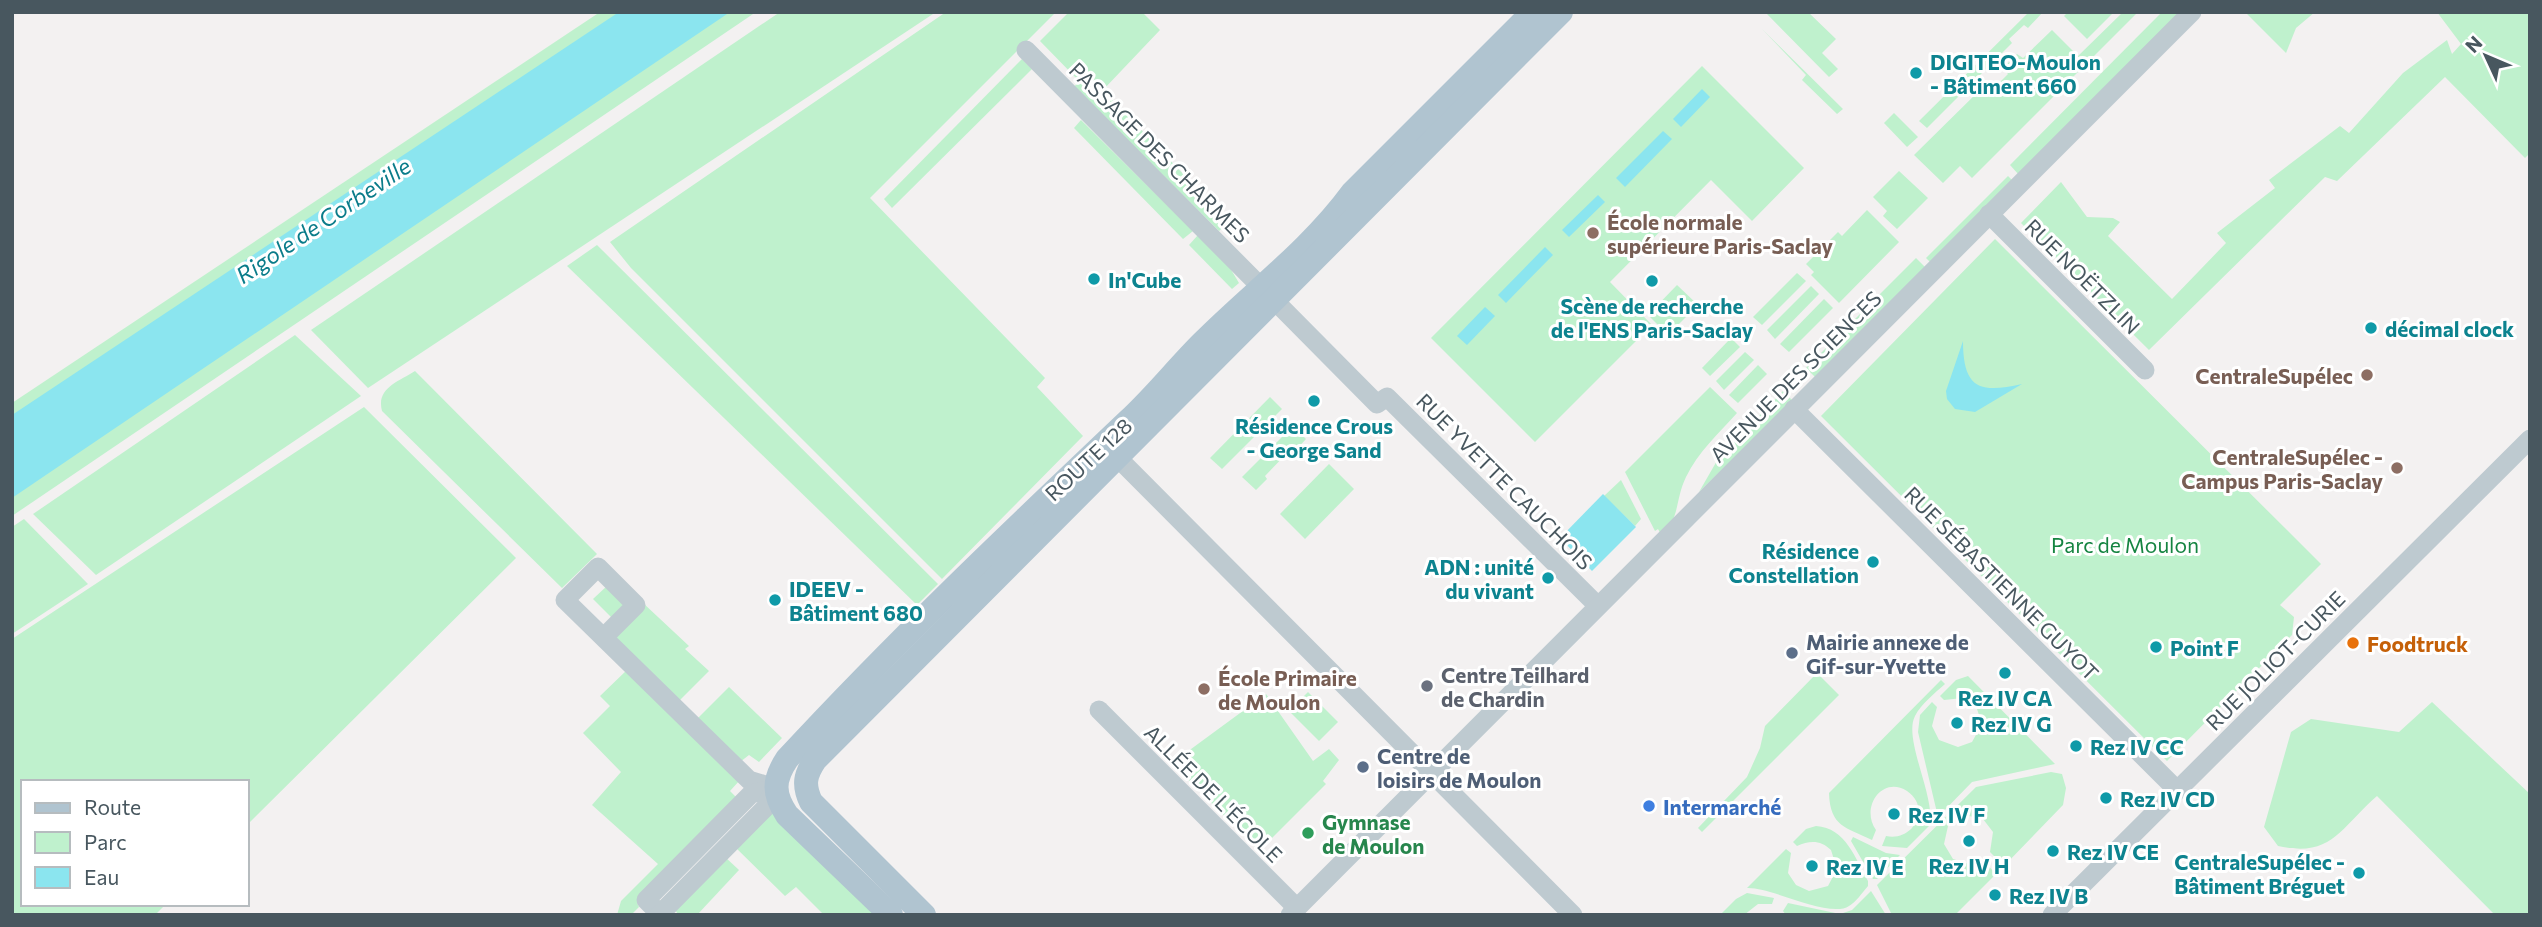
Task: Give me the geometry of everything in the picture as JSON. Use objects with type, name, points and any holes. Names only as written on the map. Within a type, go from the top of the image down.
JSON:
[{"type":"main road","name":"ROUTE 128","points":[[1268,293],[1533,12]]},
{"type":"main road","name":"ROUTE 128","points":[[924,915],[811,802],[805,782],[807,772],[1111,450],[1268,293],[1561,12]]},
{"type":"main road","name":"ROUTE 128","points":[[775,788],[777,773],[806,738],[1111,450]]},
{"type":"main road","points":[[775,788],[777,800],[787,815],[891,915]]},
{"type":"street","name":"AVENUE DES SCIENCES","points":[[1294,911],[2192,12]]},
{"type":"street","name":"PASSAGE DES CHARMES","points":[[1026,50],[1268,293]]},
{"type":"street","name":"RUE NOËTZLIN","points":[[1989,214],[2145,370]]},
{"type":"street","name":"RUE YVETTE CAUCHOIS","points":[[1268,293],[1379,405],[1387,397],[1597,605]]},
{"type":"street","name":"RUE SÉBASTIENNE GUYOT","points":[[1794,409],[2176,790]]},
{"type":"street","name":"RUE JOLIOT-CURIE","points":[[2052,915],[2530,439]]},
{"type":"street","points":[[1111,450],[1572,914]]},
{"type":"street","points":[[604,637],[749,779],[775,788]]},
{"type":"street","name":"ALLÉE DE L'ÉCOLE","points":[[1099,710],[1294,911]]},
{"type":"street","points":[[660,914],[646,900],[719,840],[751,794],[775,788]]},
{"type":"green space","points":[[600,12],[756,12],[12,516],[12,403]]},
{"type":"green space","points":[[780,12],[936,12],[368,388],[311,330]]},
{"type":"green space","points":[[946,12],[1056,12],[870,198],[1045,378],[1037,387],[1083,436],[942,579],[631,268],[610,242]]},
{"type":"green space","points":[[1069,12],[1142,12],[1160,30],[1103,90],[1229,222],[1219,231],[1074,87],[1079,81],[1040,41]]},
{"type":"green space","points":[[1765,12],[1808,12],[1836,39],[1822,53],[1838,69],[1829,77]]},
{"type":"green space","points":[[2029,12],[2043,12],[2028,28],[2024,25],[2009,39],[2012,43],[1975,80],[1971,76],[1955,91],[1959,96],[1927,128],[1919,121]]},
{"type":"green space","points":[[2068,12],[2114,12],[2087,39],[2064,16]]},
{"type":"green space","points":[[2123,12],[2138,12],[1972,178],[1960,166],[1943,183],[1914,155],[1984,86],[1990,92],[2008,74],[2003,68],[2017,54],[2023,58],[2052,30],[2078,56]]},
{"type":"green space","points":[[2162,12],[2181,12],[2019,175],[2010,165]]},
{"type":"green space","points":[[2245,12],[2315,12],[2296,28],[2286,53]]},
{"type":"green space","points":[[2437,12],[2530,12],[2530,153],[2525,158],[2445,77],[2337,181],[2325,177],[2149,350],[2021,223],[2061,182],[2087,217],[2113,218],[2120,222],[2108,236],[2172,299],[2226,243],[2217,233],[2275,188],[2269,180],[2340,126],[2349,133],[2403,73],[2447,40],[2452,54],[2461,44]]},
{"type":"green space","points":[[1762,29],[1843,109],[1837,114],[1802,80],[1806,75]]},
{"type":"green space","points":[[1022,59],[1032,69],[892,208],[884,199]]},
{"type":"green space","points":[[1702,66],[1804,168],[1752,221],[1711,180],[1610,282],[1652,325],[1535,442],[1431,338]]},
{"type":"green space","points":[[1894,113],[1918,137],[1907,147],[1884,123]]},
{"type":"green space","points":[[1081,120],[1193,231],[1183,239],[1074,128]]},
{"type":"green space","points":[[1899,171],[1928,198],[1897,229],[1883,216],[1887,211],[1873,197]]},
{"type":"green space","points":[[2008,176],[2013,181],[1931,263],[1926,258]]},
{"type":"green space","points":[[1867,210],[1899,242],[1839,303],[1811,275],[1814,272],[1806,264],[1838,232],[1842,236]]},
{"type":"green space","points":[[1198,235],[1227,263],[1239,283],[1232,289],[1189,245]]},
{"type":"green space","name":"Parc de Moulon","points":[[1995,239],[2321,564],[2280,605],[2294,617],[2292,635],[2167,761],[1821,416]]},
{"type":"green space","points":[[597,245],[938,584],[917,605],[567,266]]},
{"type":"green space","points":[[1916,258],[1926,268],[1816,378],[1806,368]]},
{"type":"green space","points":[[1797,273],[1806,281],[1762,325],[1753,317]]},
{"type":"green space","points":[[1677,285],[1698,305],[1668,335],[1648,315]]},
{"type":"green space","points":[[1811,286],[1819,294],[1775,339],[1767,330]]},
{"type":"green space","points":[[1824,299],[1833,308],[1789,352],[1780,344]]},
{"type":"green space","points":[[295,335],[361,396],[96,575],[33,514]]},
{"type":"green space","points":[[1731,338],[1740,347],[1710,376],[1702,368]]},
{"type":"green space","points":[[1745,352],[1754,360],[1724,390],[1716,381]]},
{"type":"green space","points":[[1758,365],[1767,374],[1738,403],[1729,395]]},
{"type":"green space","points":[[415,371],[597,554],[562,588],[382,411],[381,403],[385,391]]},
{"type":"green space","points":[[1710,387],[1737,413],[1696,459],[1683,485],[1672,522],[1662,536],[1658,529],[1655,531],[1625,472]]},
{"type":"green space","points":[[1783,391],[1793,401],[1699,492],[1718,459]]},
{"type":"green space","points":[[1270,397],[1282,409],[1222,469],[1210,458]]},
{"type":"green space","points":[[364,407],[516,558],[248,824],[248,780],[21,780],[21,906],[164,906],[155,915],[12,915],[12,639]]},
{"type":"green space","points":[[1293,426],[1306,439],[1295,451],[1291,449],[1265,476],[1267,479],[1256,490],[1242,477]]},
{"type":"green space","points":[[1329,464],[1354,489],[1305,539],[1280,514]]},
{"type":"green space","points":[[1621,480],[1641,519],[1635,526],[1604,496]]},
{"type":"green space","points":[[24,519],[88,584],[12,634],[12,527]]},
{"type":"green space","points":[[608,585],[627,604],[613,619],[593,599]]},
{"type":"green space","points":[[643,603],[689,646],[685,649],[709,671],[678,702],[613,637]]},
{"type":"green space","points":[[628,669],[740,780],[730,791],[739,800],[637,903],[639,907],[631,915],[617,915],[621,901],[658,864],[592,805],[621,772],[583,733],[610,706],[600,696]]},
{"type":"green space","points":[[1817,673],[1839,695],[1702,832],[1698,828],[1747,777],[1760,748],[1765,726]]},
{"type":"green space","points":[[1968,676],[2055,764],[1972,782],[1938,817],[1918,732],[1920,715],[1932,702],[1937,707],[1932,726],[1939,740],[1958,747],[1972,742],[1982,724],[1976,706],[1963,698],[1944,700],[1940,696],[1956,680]]},
{"type":"green space","points":[[1941,680],[1945,684],[1921,707],[1912,726],[1928,799],[1930,825],[1907,848],[1882,846],[1886,836],[1904,834],[1916,822],[1918,806],[1907,791],[1889,787],[1876,796],[1871,812],[1876,830],[1872,840],[1847,828],[1836,819],[1832,813],[1829,793]]},
{"type":"green space","points":[[729,687],[782,738],[759,762],[749,755],[740,762],[697,719]]},
{"type":"green space","points":[[1308,692],[1338,722],[1319,741],[1289,711]]},
{"type":"green space","points":[[1266,694],[1313,761],[1329,749],[1339,760],[1323,781],[1326,784],[1259,851],[1172,763]]},
{"type":"green space","points":[[2432,702],[2530,794],[2530,915],[2495,915],[2377,796],[2334,838],[2311,848],[2278,846],[2264,827],[2291,732],[2311,719],[2399,732]]},
{"type":"green space","points":[[2051,772],[2062,774],[2066,788],[2063,805],[2004,866],[1990,852],[1993,832],[1983,819],[1964,815],[1948,826],[1944,844],[1953,859],[1969,864],[1983,860],[1996,874],[1955,915],[1892,915],[1877,885],[1976,787]]},
{"type":"green space","points":[[771,810],[884,915],[824,915],[796,887],[785,896],[734,846]]},
{"type":"green space","points":[[1816,826],[1835,832],[1842,838],[1868,881],[1868,886],[1854,902],[1840,909],[1829,909],[1747,888],[1786,849],[1791,853],[1788,873],[1796,885],[1809,891],[1828,886],[1837,869],[1831,850],[1819,843],[1797,846],[1793,842],[1806,829]]},
{"type":"green space","points":[[1853,837],[1886,853],[1900,855],[1877,879],[1873,879],[1851,841]]},
{"type":"green space","points":[[725,857],[739,870],[697,915],[679,915],[673,908]]},
{"type":"green space","points":[[1871,891],[1886,915],[1786,915],[1783,911],[1788,903],[1840,914],[1852,910]]},
{"type":"green space","points":[[1747,893],[1774,898],[1772,904],[1758,904],[1744,915],[1720,915],[1736,899]]},
{"type":"water","name":"Rigole de Corbeville","points":[[619,12],[730,12],[12,498],[12,415]]},
{"type":"water","points":[[1702,89],[1710,97],[1681,127],[1673,119]]},
{"type":"water","points":[[1663,131],[1672,139],[1625,187],[1616,178]]},
{"type":"water","points":[[1598,195],[1605,202],[1569,237],[1562,230]]},
{"type":"water","points":[[1545,247],[1553,255],[1506,303],[1498,295]]},
{"type":"water","points":[[1485,307],[1495,316],[1467,345],[1457,336]]},
{"type":"water","points":[[1963,341],[1966,369],[1976,384],[1995,388],[2022,384],[1975,412],[1955,409],[1947,399],[1946,391]]},
{"type":"water","points":[[1603,494],[1636,527],[1592,571],[1560,538]]},
{"type":"place","name":"DIGITEO-Moulon - Bâtiment 660","points":[[1916,73]]},
{"type":"place","name":"École normale supérieure Paris-Saclay","points":[[1593,233]]},
{"type":"place","name":"In'Cube","points":[[1094,279]]},
{"type":"place","name":"Scène de recherche de l'ENS Paris-Saclay","points":[[1652,281]]},
{"type":"place","name":"décimal clock","points":[[2371,328]]},
{"type":"place","name":"CentraleSupélec","points":[[2367,375]]},
{"type":"place","name":"Résidence Crous - George Sand","points":[[1314,401]]},
{"type":"place","name":"CentraleSupélec - Campus Paris-Saclay","points":[[2397,468]]},
{"type":"place","name":"Résidence Constellation","points":[[1873,562]]},
{"type":"place","name":"ADN : unité du vivant","points":[[1548,578]]},
{"type":"place","name":"IDEEV - Bâtiment 680","points":[[775,600]]},
{"type":"place","name":"Foodtruck","points":[[2353,643]]},
{"type":"place","name":"Point F","points":[[2156,647]]},
{"type":"place","name":"Mairie annexe de Gif-sur-Yvette","points":[[1792,653]]},
{"type":"place","name":"Rez IV CA","points":[[2005,673]]},
{"type":"place","name":"Centre Teilhard de Chardin","points":[[1427,686]]},
{"type":"place","name":"École Primaire de Moulon","points":[[1204,689]]},
{"type":"place","name":"Rez IV G","points":[[1957,723]]},
{"type":"place","name":"Rez IV CC","points":[[2076,746]]},
{"type":"place","name":"Centre de loisirs de Moulon","points":[[1363,767]]},
{"type":"place","name":"Rez IV CD","points":[[2106,798]]},
{"type":"place","name":"Intermarché","points":[[1649,806]]},
{"type":"place","name":"Rez IV F","points":[[1894,814]]},
{"type":"place","name":"Gymnase de Moulon","points":[[1308,833]]},
{"type":"place","name":"Rez IV H","points":[[1969,841]]},
{"type":"place","name":"Rez IV CE","points":[[2053,851]]},
{"type":"place","name":"Rez IV E","points":[[1812,866]]},
{"type":"place","name":"CentraleSupélec - Bâtiment Bréguet","points":[[2359,873]]},
{"type":"place","name":"Rez IV B","points":[[1995,895]]}]
